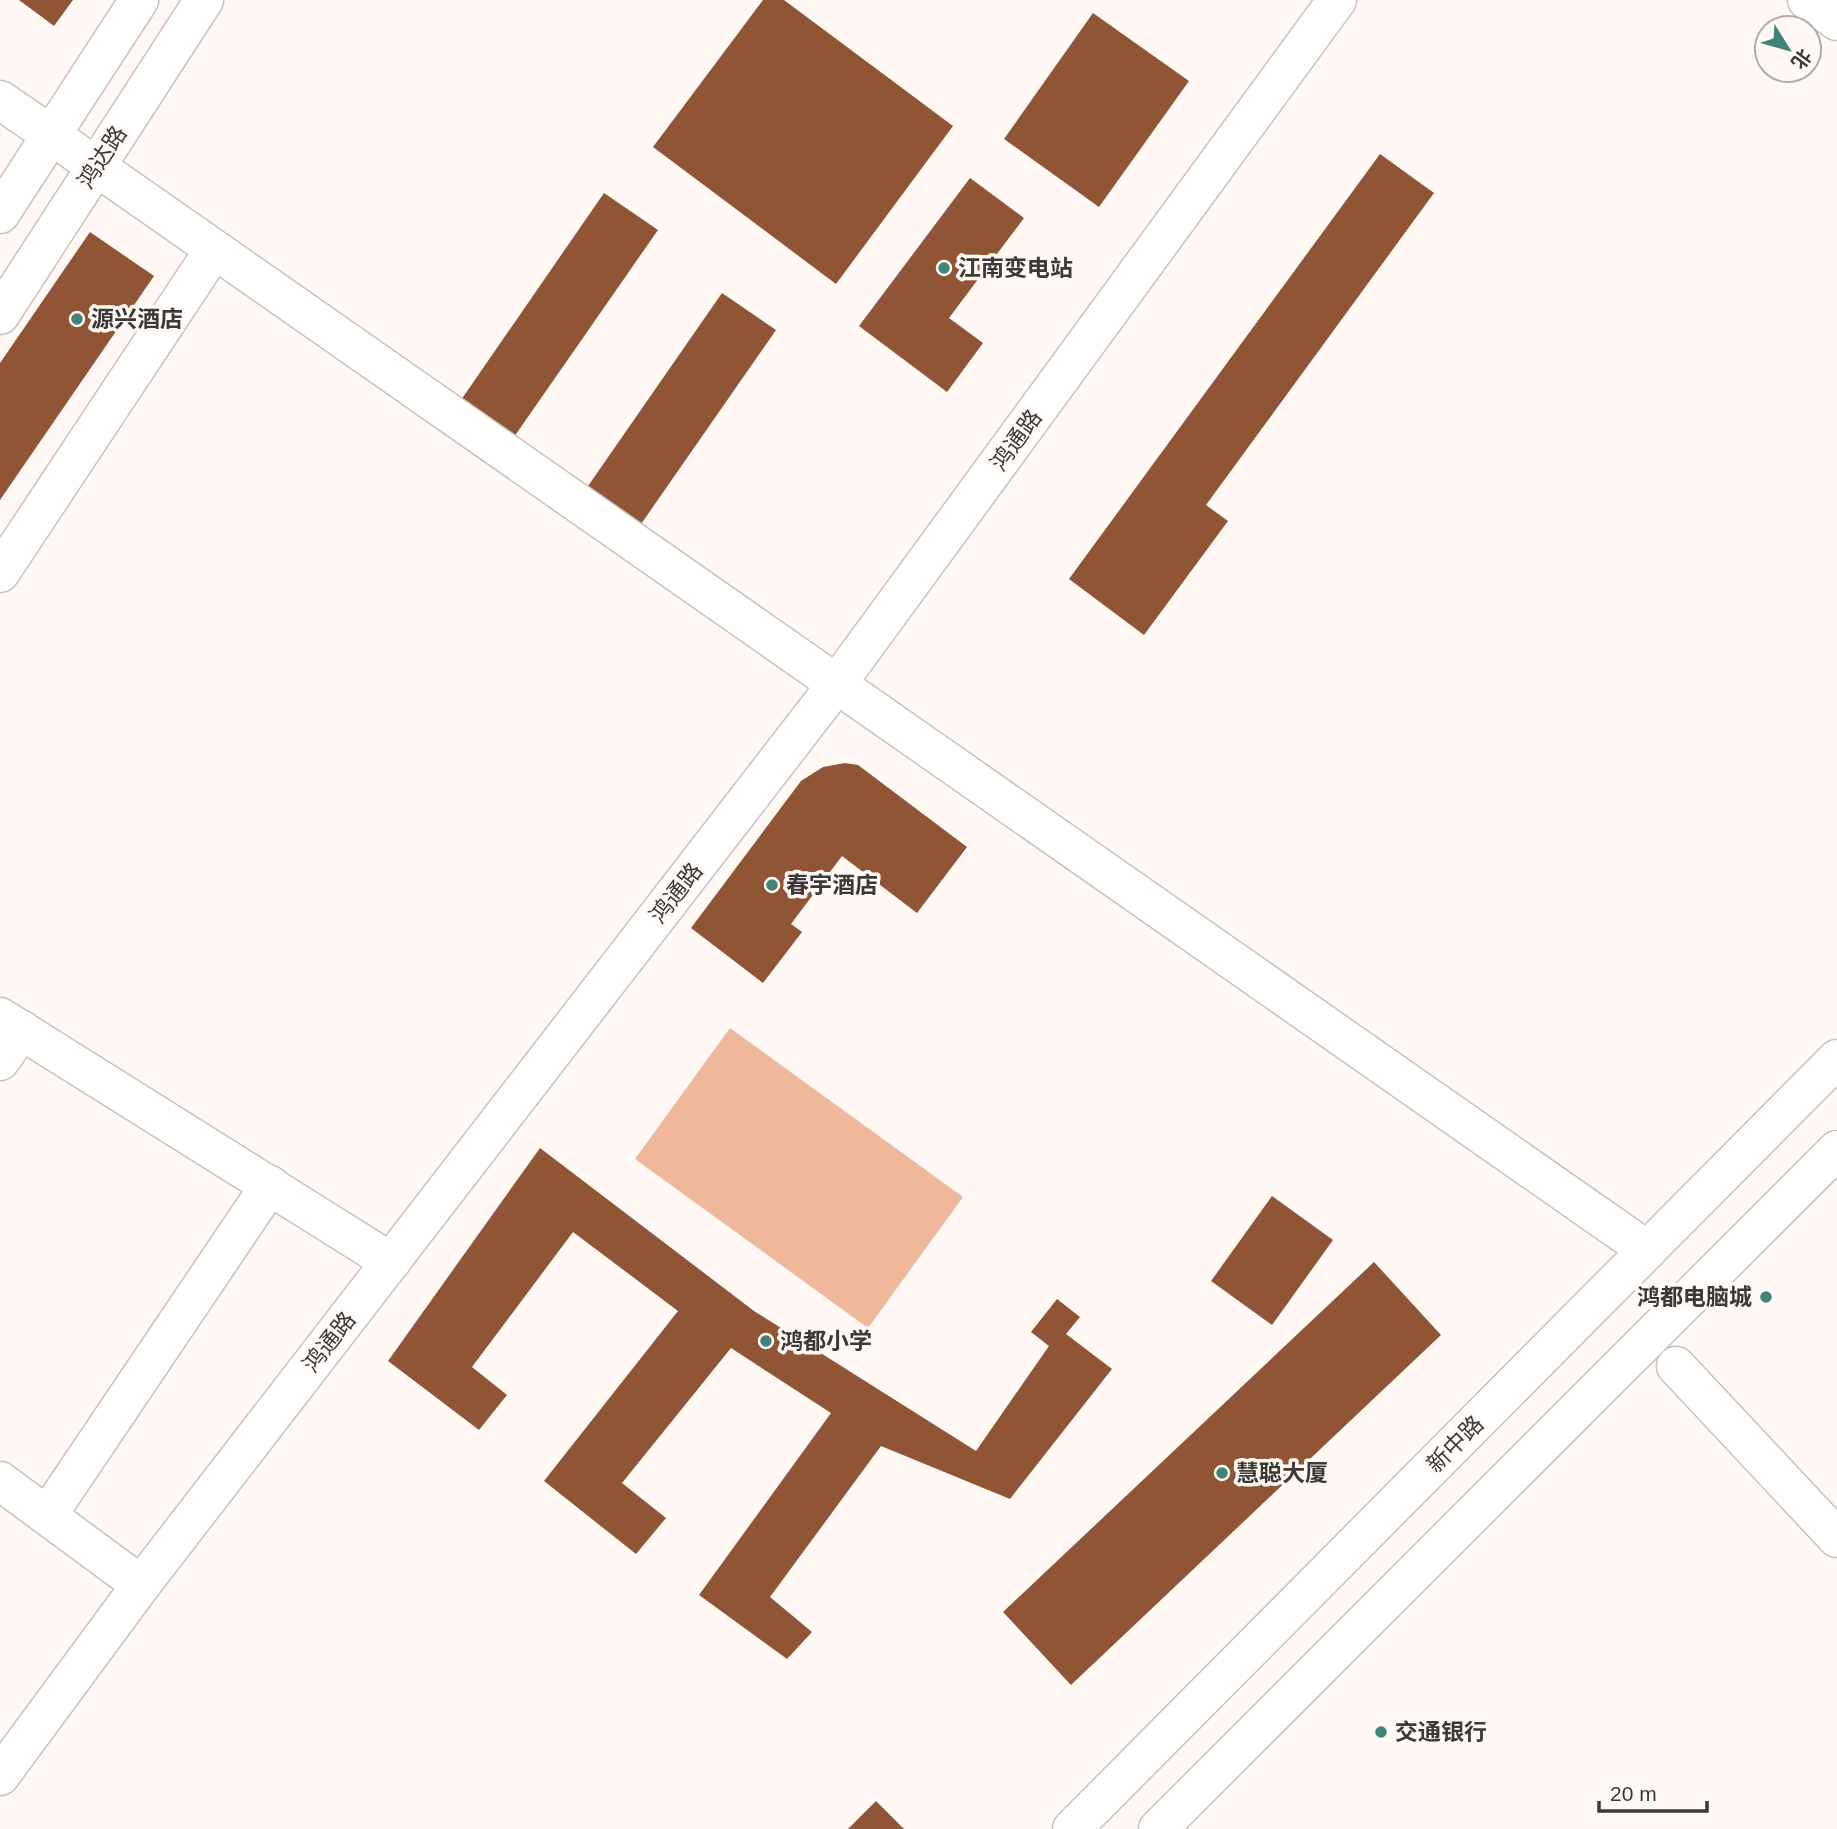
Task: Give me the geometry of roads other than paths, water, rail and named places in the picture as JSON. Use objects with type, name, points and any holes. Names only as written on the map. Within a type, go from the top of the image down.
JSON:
[{"type":"street","points":[[0,214],[139,0]]},
{"type":"street","name":"鸿达路","points":[[0,315],[204,0]]},
{"type":"street","name":"鸿通路","points":[[0,1776],[141,1585],[836,685],[1337,0]]},
{"type":"street","points":[[1807,0],[1837,21]]},
{"type":"street","points":[[0,100],[1647,1250]]},
{"type":"street","points":[[0,573],[215,250]]},
{"type":"street","points":[[0,1061],[11,1023],[391,1262]]},
{"type":"street","name":"新中路","points":[[1072,1829],[1837,1059]]},
{"type":"street","points":[[1158,1829],[1837,1150]]},
{"type":"street","points":[[47,1516],[270,1185]]},
{"type":"street","points":[[1676,1366],[1837,1538]]},
{"type":"street","points":[[0,1481],[141,1585]]},
{"type":"place","name":"江南变电站","points":[[944,268]]},
{"type":"place","name":"源兴酒店","points":[[77,319]]},
{"type":"place","name":"春宇酒店","points":[[772,885]]},
{"type":"place","name":"鸿都电脑城","points":[[1766,1297]]},
{"type":"place","name":"鸿都小学","points":[[766,1341]]},
{"type":"place","name":"慧聪大厦","points":[[1222,1473]]},
{"type":"place","name":"交通银行","points":[[1381,1732]]}]
